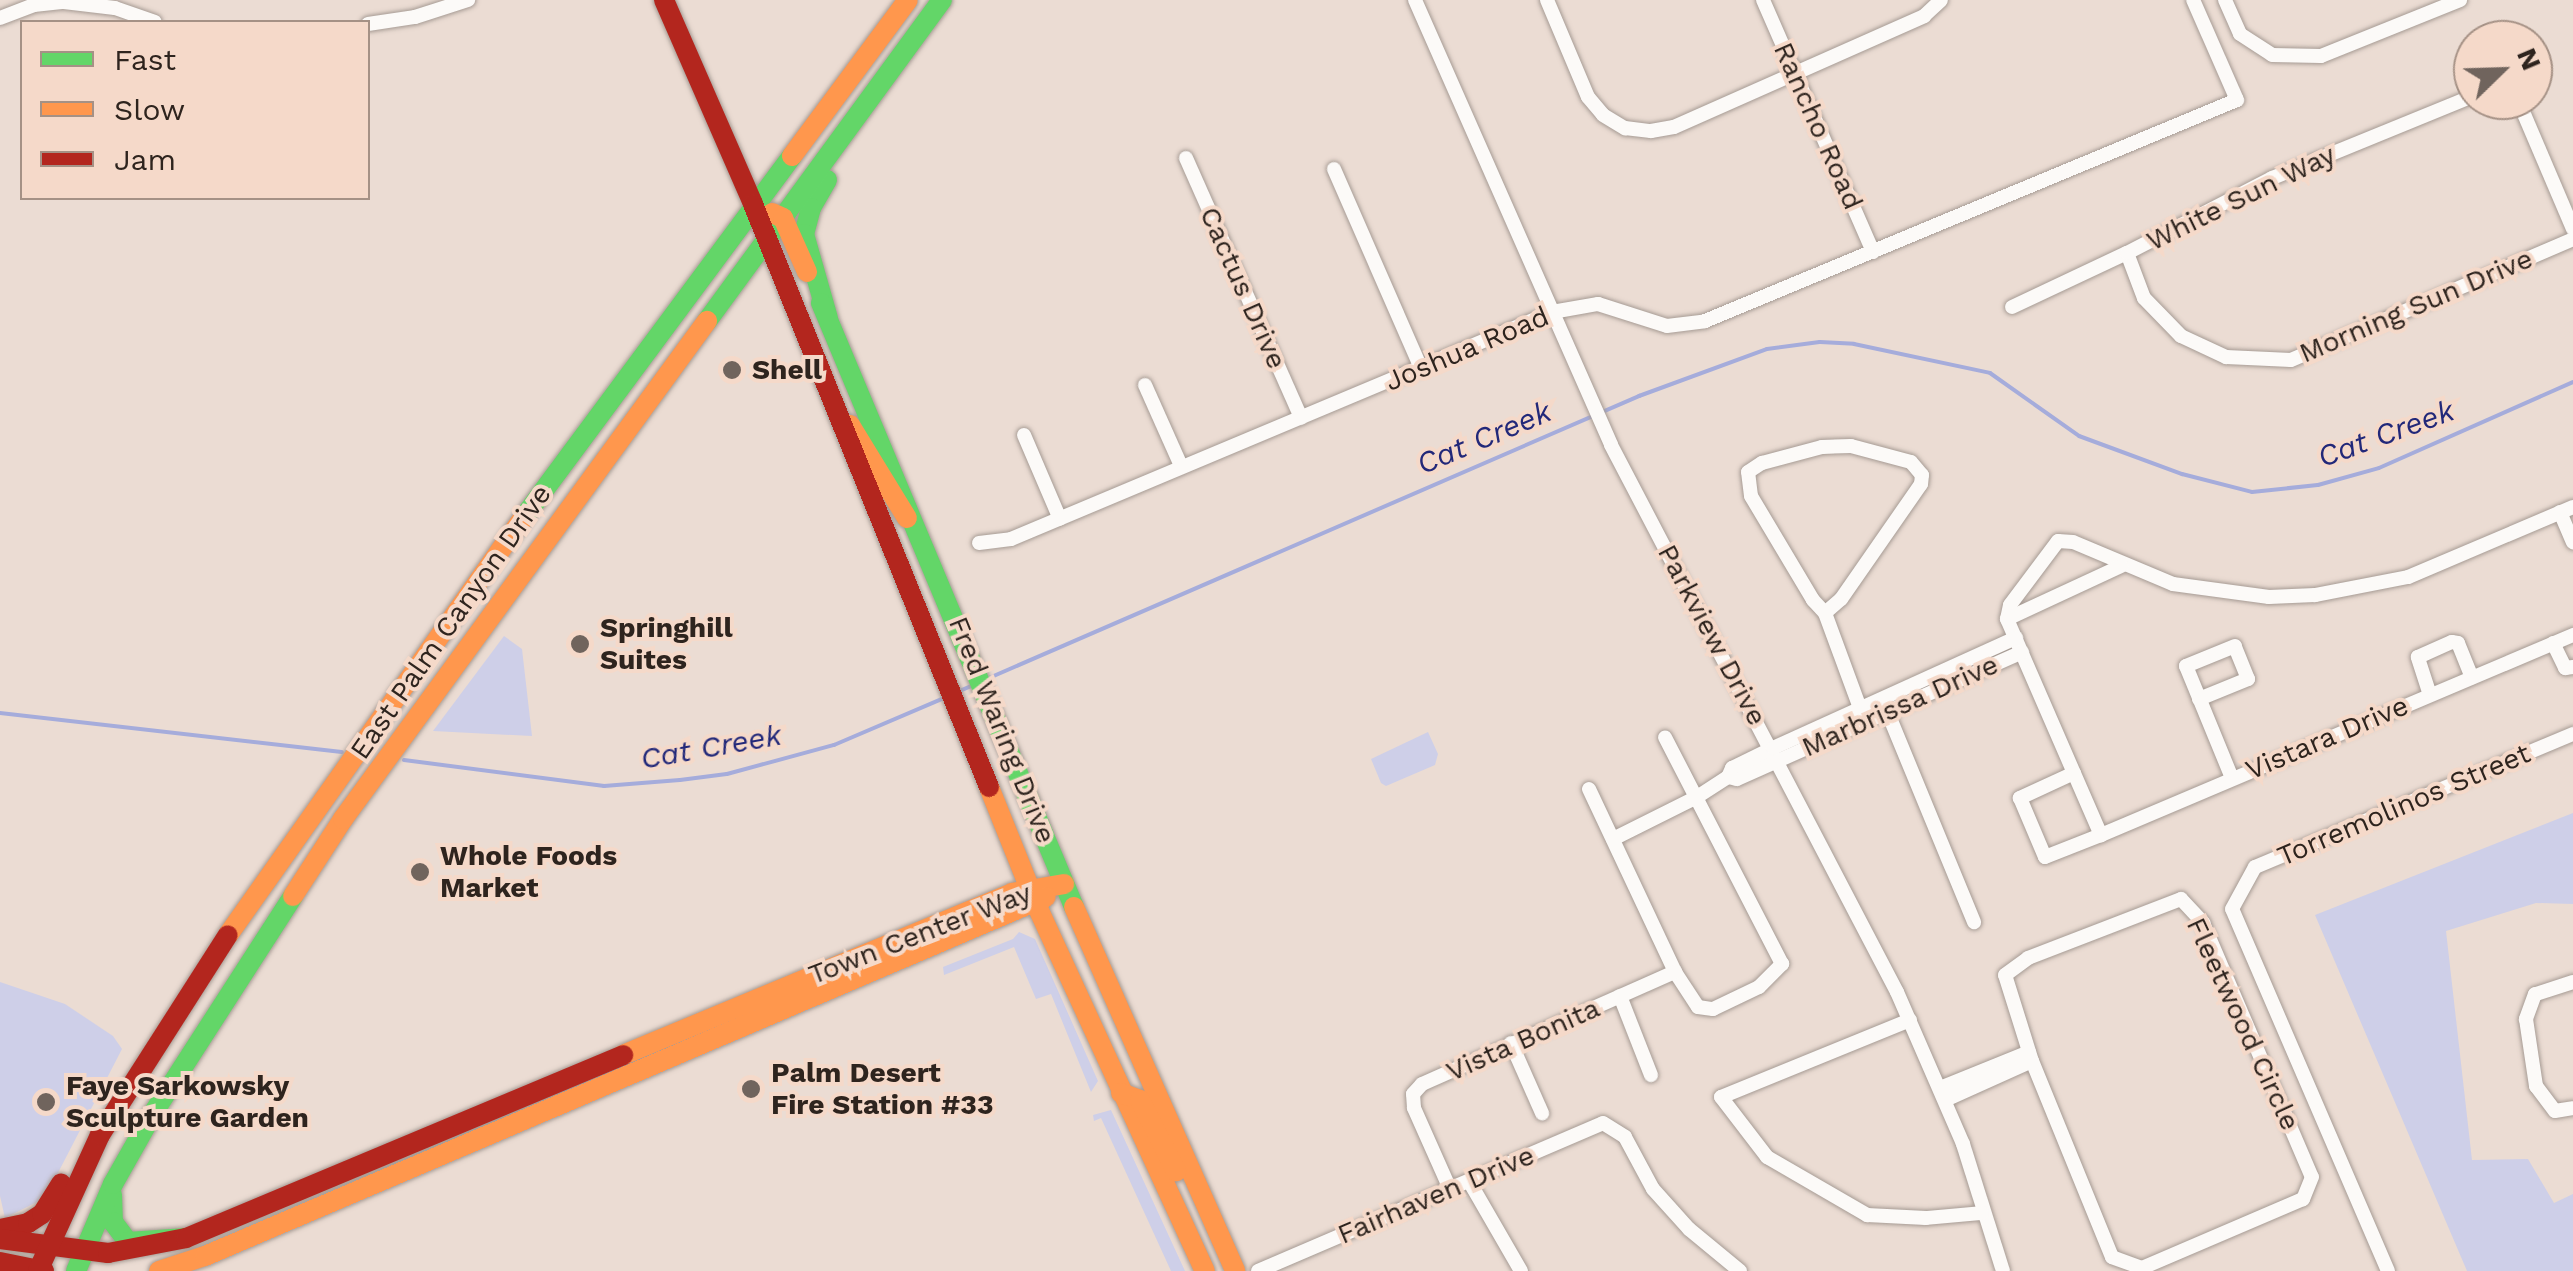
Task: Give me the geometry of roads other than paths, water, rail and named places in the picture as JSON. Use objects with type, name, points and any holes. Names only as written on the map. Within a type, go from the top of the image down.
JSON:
[{"type":"main road","name":"Fred Waring Drive","points":[[664,0],[752,204],[1033,896],[1205,1271]]},
{"type":"main road","name":"East Palm Canyon Drive","points":[[40,1271],[76,1180],[113,1112],[220,946],[752,204],[908,0]]},
{"type":"main road","name":"East Palm Canyon Drive","points":[[80,1261],[114,1184],[152,1115],[288,900],[942,0]]},
{"type":"main road","points":[[828,318],[804,234],[842,139]]},
{"type":"main road","points":[[752,204],[783,218]]},
{"type":"main road","name":"Fred Waring Drive","points":[[783,218],[918,524],[1064,884],[1235,1271]]},
{"type":"main road","points":[[802,328],[824,352],[846,398],[858,407],[866,406]]},
{"type":"main road","points":[[839,420],[854,426],[892,499],[918,524]]},
{"type":"main road","points":[[288,900],[288,876],[310,821]]},
{"type":"main road","name":"Town Center Way","points":[[0,1239],[48,1247],[80,1261],[186,1238],[1064,884]]},
{"type":"main road","name":"Town Center Way","points":[[158,1271],[205,1256],[1033,896]]},
{"type":"main road","points":[[1121,1093],[1140,1100],[1179,1176],[1206,1207]]},
{"type":"main road","points":[[0,1229],[28,1223],[42,1214],[76,1153],[113,1112]]},
{"type":"main road","points":[[114,1184],[113,1222],[128,1242],[186,1238]]},
{"type":"main road","points":[[0,1262],[40,1271]]},
{"type":"street","points":[[370,24],[415,17],[468,0]]},
{"type":"street","name":"Parkview Drive","points":[[1415,0],[1611,446],[1776,753],[1910,1020],[1942,1094],[2003,1271]]},
{"type":"street","points":[[1546,0],[1588,97],[1603,115],[1625,128],[1651,131],[1674,127],[1924,16],[1941,0]]},
{"type":"street","name":"Rancho Road","points":[[1763,0],[1874,252]]},
{"type":"street","name":"Joshua Road","points":[[979,543],[1012,539],[1552,312],[1598,304],[1668,326],[1705,321],[2236,100],[2193,0]]},
{"type":"street","points":[[2225,0],[2240,34],[2272,54],[2321,56],[2460,0]]},
{"type":"street","points":[[0,18],[34,6],[64,2],[116,8],[149,20]]},
{"type":"street","name":"White Sun Way","points":[[2012,307],[2127,254],[2272,178],[2453,104]]},
{"type":"street","points":[[2527,120],[2573,229]]},
{"type":"street","name":"Cactus Drive","points":[[1186,158],[1301,418]]},
{"type":"street","points":[[1334,169],[1420,368]]},
{"type":"street","name":"Morning Sun Drive","points":[[2127,254],[2144,298],[2180,336],[2226,357],[2291,360],[2573,238]]},
{"type":"street","points":[[1145,385],[1180,466]]},
{"type":"street","points":[[1024,435],[1060,519]]},
{"type":"street","points":[[1825,612],[1841,598],[1920,484],[1922,475],[1911,462],[1851,446],[1822,447],[1762,463],[1748,472],[1752,496],[1813,600],[1825,612],[1854,686],[1891,732],[1974,922]]},
{"type":"street","points":[[2100,835],[2007,619],[2010,606],[2058,541],[2073,542],[2121,566],[2173,584],[2220,593],[2315,595],[2408,577],[2567,509],[2573,542]]},
{"type":"street","points":[[2007,619],[2121,566]]},
{"type":"street","name":"Vistara Drive","points":[[2074,774],[2020,798],[2045,857],[2573,635]]},
{"type":"street","points":[[2430,695],[2418,656],[2458,643],[2472,677]]},
{"type":"street","points":[[2553,643],[2565,668],[2573,667]]},
{"type":"street","name":"Marbrissa Drive","points":[[1612,839],[1728,777],[1737,780],[1776,753],[2019,645]]},
{"type":"street","points":[[2200,699],[2248,679],[2235,646],[2186,666],[2232,778]]},
{"type":"street","name":"Marbrissa Drive","points":[[1938,682],[1956,681],[1983,662]]},
{"type":"street","name":"Torremolinos Street","points":[[2388,1271],[2232,909],[2255,868],[2573,734]]},
{"type":"street","points":[[1589,790],[1674,972],[1698,1006],[1713,1009],[1759,988],[1782,964],[1665,738]]},
{"type":"street","name":"Fleetwood Circle","points":[[2181,899],[2203,923],[2312,1177],[2304,1199],[2142,1268],[2112,1256],[2031,1057],[2005,975],[2028,958],[2181,899]]},
{"type":"street","name":"Vista Bonita","points":[[1450,1189],[1414,1108],[1413,1094],[1422,1084],[1674,972]]},
{"type":"street","points":[[2573,982],[2535,994],[2526,1020],[2536,1086],[2554,1111],[2573,1108]]},
{"type":"street","points":[[1620,996],[1651,1075]]},
{"type":"street","points":[[1910,1020],[1721,1097],[1767,1157],[1867,1215],[1926,1218],[1982,1213]]},
{"type":"street","points":[[1511,1043],[1542,1113]]},
{"type":"street","points":[[1942,1094],[2031,1057]]},
{"type":"street","name":"Fairhaven Drive","points":[[1258,1271],[1603,1123],[1616,1127],[1665,1202],[1689,1229],[1740,1271]]},
{"type":"street","points":[[1469,1181],[1521,1271]]},
{"type":"waterway","name":"Cat Creek","points":[[989,678],[1639,396],[1767,349],[1820,342],[1854,344],[1990,373],[2079,436],[2182,474],[2252,492],[2318,485],[2379,468],[2573,382]]},
{"type":"waterway","name":"Cat Creek","points":[[957,692],[976,684]]},
{"type":"waterway","name":"Cat Creek","points":[[404,760],[604,786],[680,780],[727,774],[834,745],[944,698]]},
{"type":"waterway","name":"Cat Creek","points":[[0,713],[342,752]]},
{"type":"place","name":"Shell","points":[[732,370]]},
{"type":"place","name":"Springhill Suites","points":[[580,644]]},
{"type":"place","name":"Whole Foods Market","points":[[420,872]]},
{"type":"place","name":"Palm Desert Fire Station #33","points":[[751,1089]]},
{"type":"place","name":"Faye Sarkowsky Sculpture Garden","points":[[46,1102]]}]
